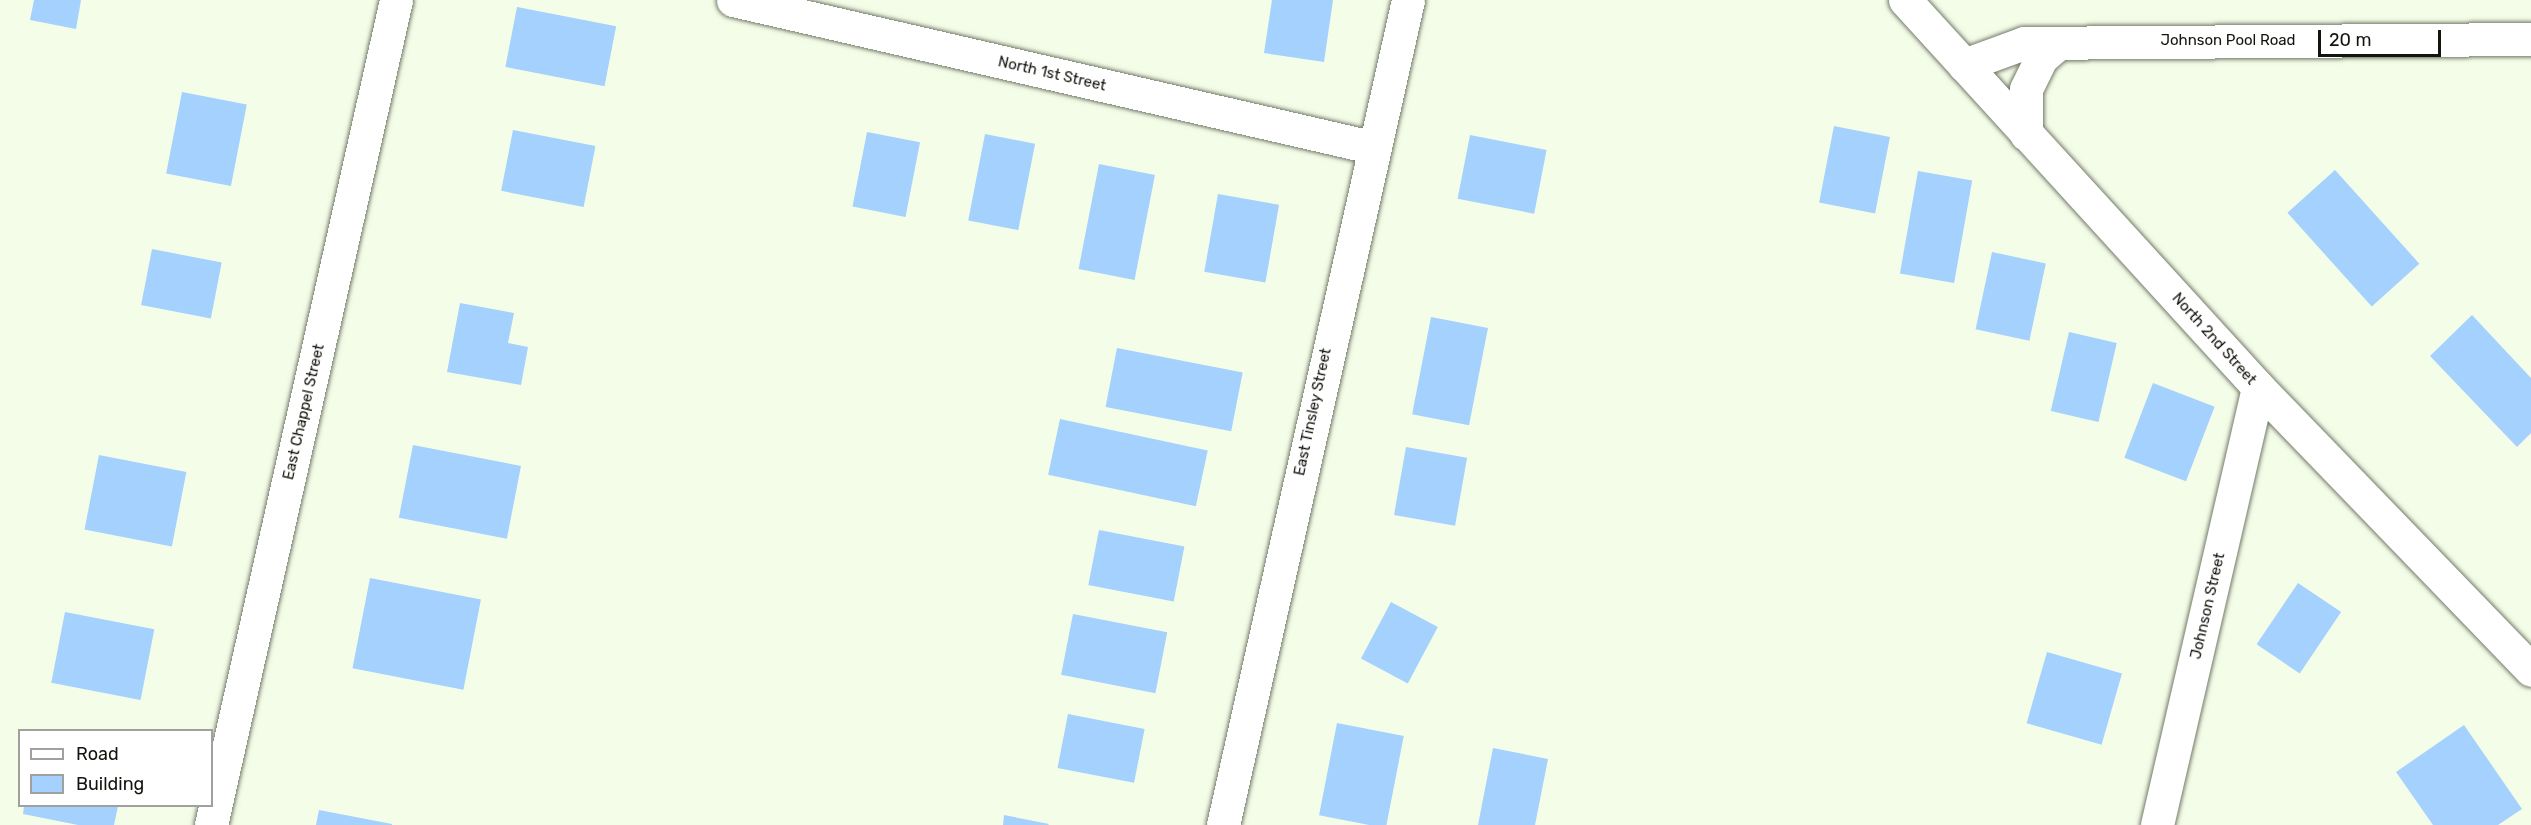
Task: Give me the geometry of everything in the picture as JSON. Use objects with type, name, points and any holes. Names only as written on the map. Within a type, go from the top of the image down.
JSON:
[{"type":"street","name":"East Chappel Street","points":[[211,825],[396,0]]},
{"type":"street","name":"North 1st Street","points":[[733,0],[1371,147]]},
{"type":"street","name":"East Tinsley Street","points":[[1223,825],[1371,147],[1408,0]]},
{"type":"street","name":"North 2nd Street","points":[[1905,0],[2258,387],[2531,670]]},
{"type":"street","name":"Johnson Pool Road","points":[[1964,65],[2024,43],[2531,39]]},
{"type":"street","points":[[2026,134],[2025,89],[2041,58],[2060,43]]},
{"type":"street","name":"Johnson Street","points":[[2157,825],[2258,387]]},
{"type":"building","points":[[34,0],[81,0],[76,29],[30,20]]},
{"type":"building","points":[[1272,0],[1333,0],[1324,62],[1264,53]]},
{"type":"building","points":[[517,7],[616,26],[605,86],[505,67]]},
{"type":"building","points":[[182,92],[247,105],[231,186],[166,173]]},
{"type":"building","points":[[1834,126],[1890,137],[1875,213],[1819,203]]},
{"type":"building","points":[[513,130],[595,146],[584,207],[501,191]]},
{"type":"building","points":[[867,132],[920,142],[906,217],[852,207]]},
{"type":"building","points":[[985,134],[1035,144],[1018,230],[968,220]]},
{"type":"building","points":[[1470,135],[1547,150],[1534,214],[1458,199]]},
{"type":"building","points":[[1099,164],[1155,175],[1135,280],[1079,269]]},
{"type":"building","points":[[2335,170],[2419,264],[2372,306],[2287,213]]},
{"type":"building","points":[[1918,171],[1972,181],[1954,283],[1900,273]]},
{"type":"building","points":[[1218,194],[1279,205],[1265,283],[1204,272]]},
{"type":"building","points":[[152,249],[222,263],[211,319],[141,305]]},
{"type":"building","points":[[1992,252],[2046,263],[2029,341],[1976,329]]},
{"type":"building","points":[[460,303],[514,313],[508,343],[528,347],[521,385],[447,372]]},
{"type":"building","points":[[2472,315],[2531,378],[2531,433],[2517,447],[2430,356]]},
{"type":"building","points":[[1431,317],[1488,328],[1469,425],[1412,414]]},
{"type":"building","points":[[2069,332],[2117,343],[2099,422],[2051,411]]},
{"type":"building","points":[[1117,348],[1243,372],[1231,431],[1106,407]]},
{"type":"building","points":[[2153,383],[2215,407],[2186,481],[2124,458]]},
{"type":"building","points":[[1060,419],[1208,450],[1196,506],[1048,475]]},
{"type":"building","points":[[413,445],[521,466],[507,539],[399,518]]},
{"type":"building","points":[[1406,447],[1467,458],[1455,526],[1394,515]]},
{"type":"building","points":[[99,455],[186,472],[172,547],[84,530]]},
{"type":"building","points":[[1099,530],[1184,547],[1174,602],[1088,585]]},
{"type":"building","points":[[370,578],[481,600],[463,690],[352,668]]},
{"type":"building","points":[[2298,583],[2341,612],[2300,673],[2257,644]]},
{"type":"building","points":[[1391,602],[1438,627],[1408,683],[1361,659]]},
{"type":"building","points":[[65,612],[154,629],[141,700],[51,683]]},
{"type":"building","points":[[1073,614],[1167,632],[1155,693],[1061,675]]},
{"type":"building","points":[[2047,652],[2122,673],[2102,745],[2027,723]]},
{"type":"building","points":[[1068,714],[1145,729],[1134,783],[1058,768]]},
{"type":"building","points":[[1337,723],[1404,736],[1386,825],[1369,825],[1319,815]]},
{"type":"building","points":[[2464,725],[2522,809],[2498,825],[2433,825],[2396,772]]},
{"type":"building","points":[[1493,748],[1548,759],[1535,825],[1478,825]]},
{"type":"building","points":[[24,807],[118,807],[114,825],[78,825],[23,814]]},
{"type":"building","points":[[319,810],[392,824],[392,825],[316,825]]},
{"type":"building","points":[[1004,815],[1049,824],[1003,825]]}]
